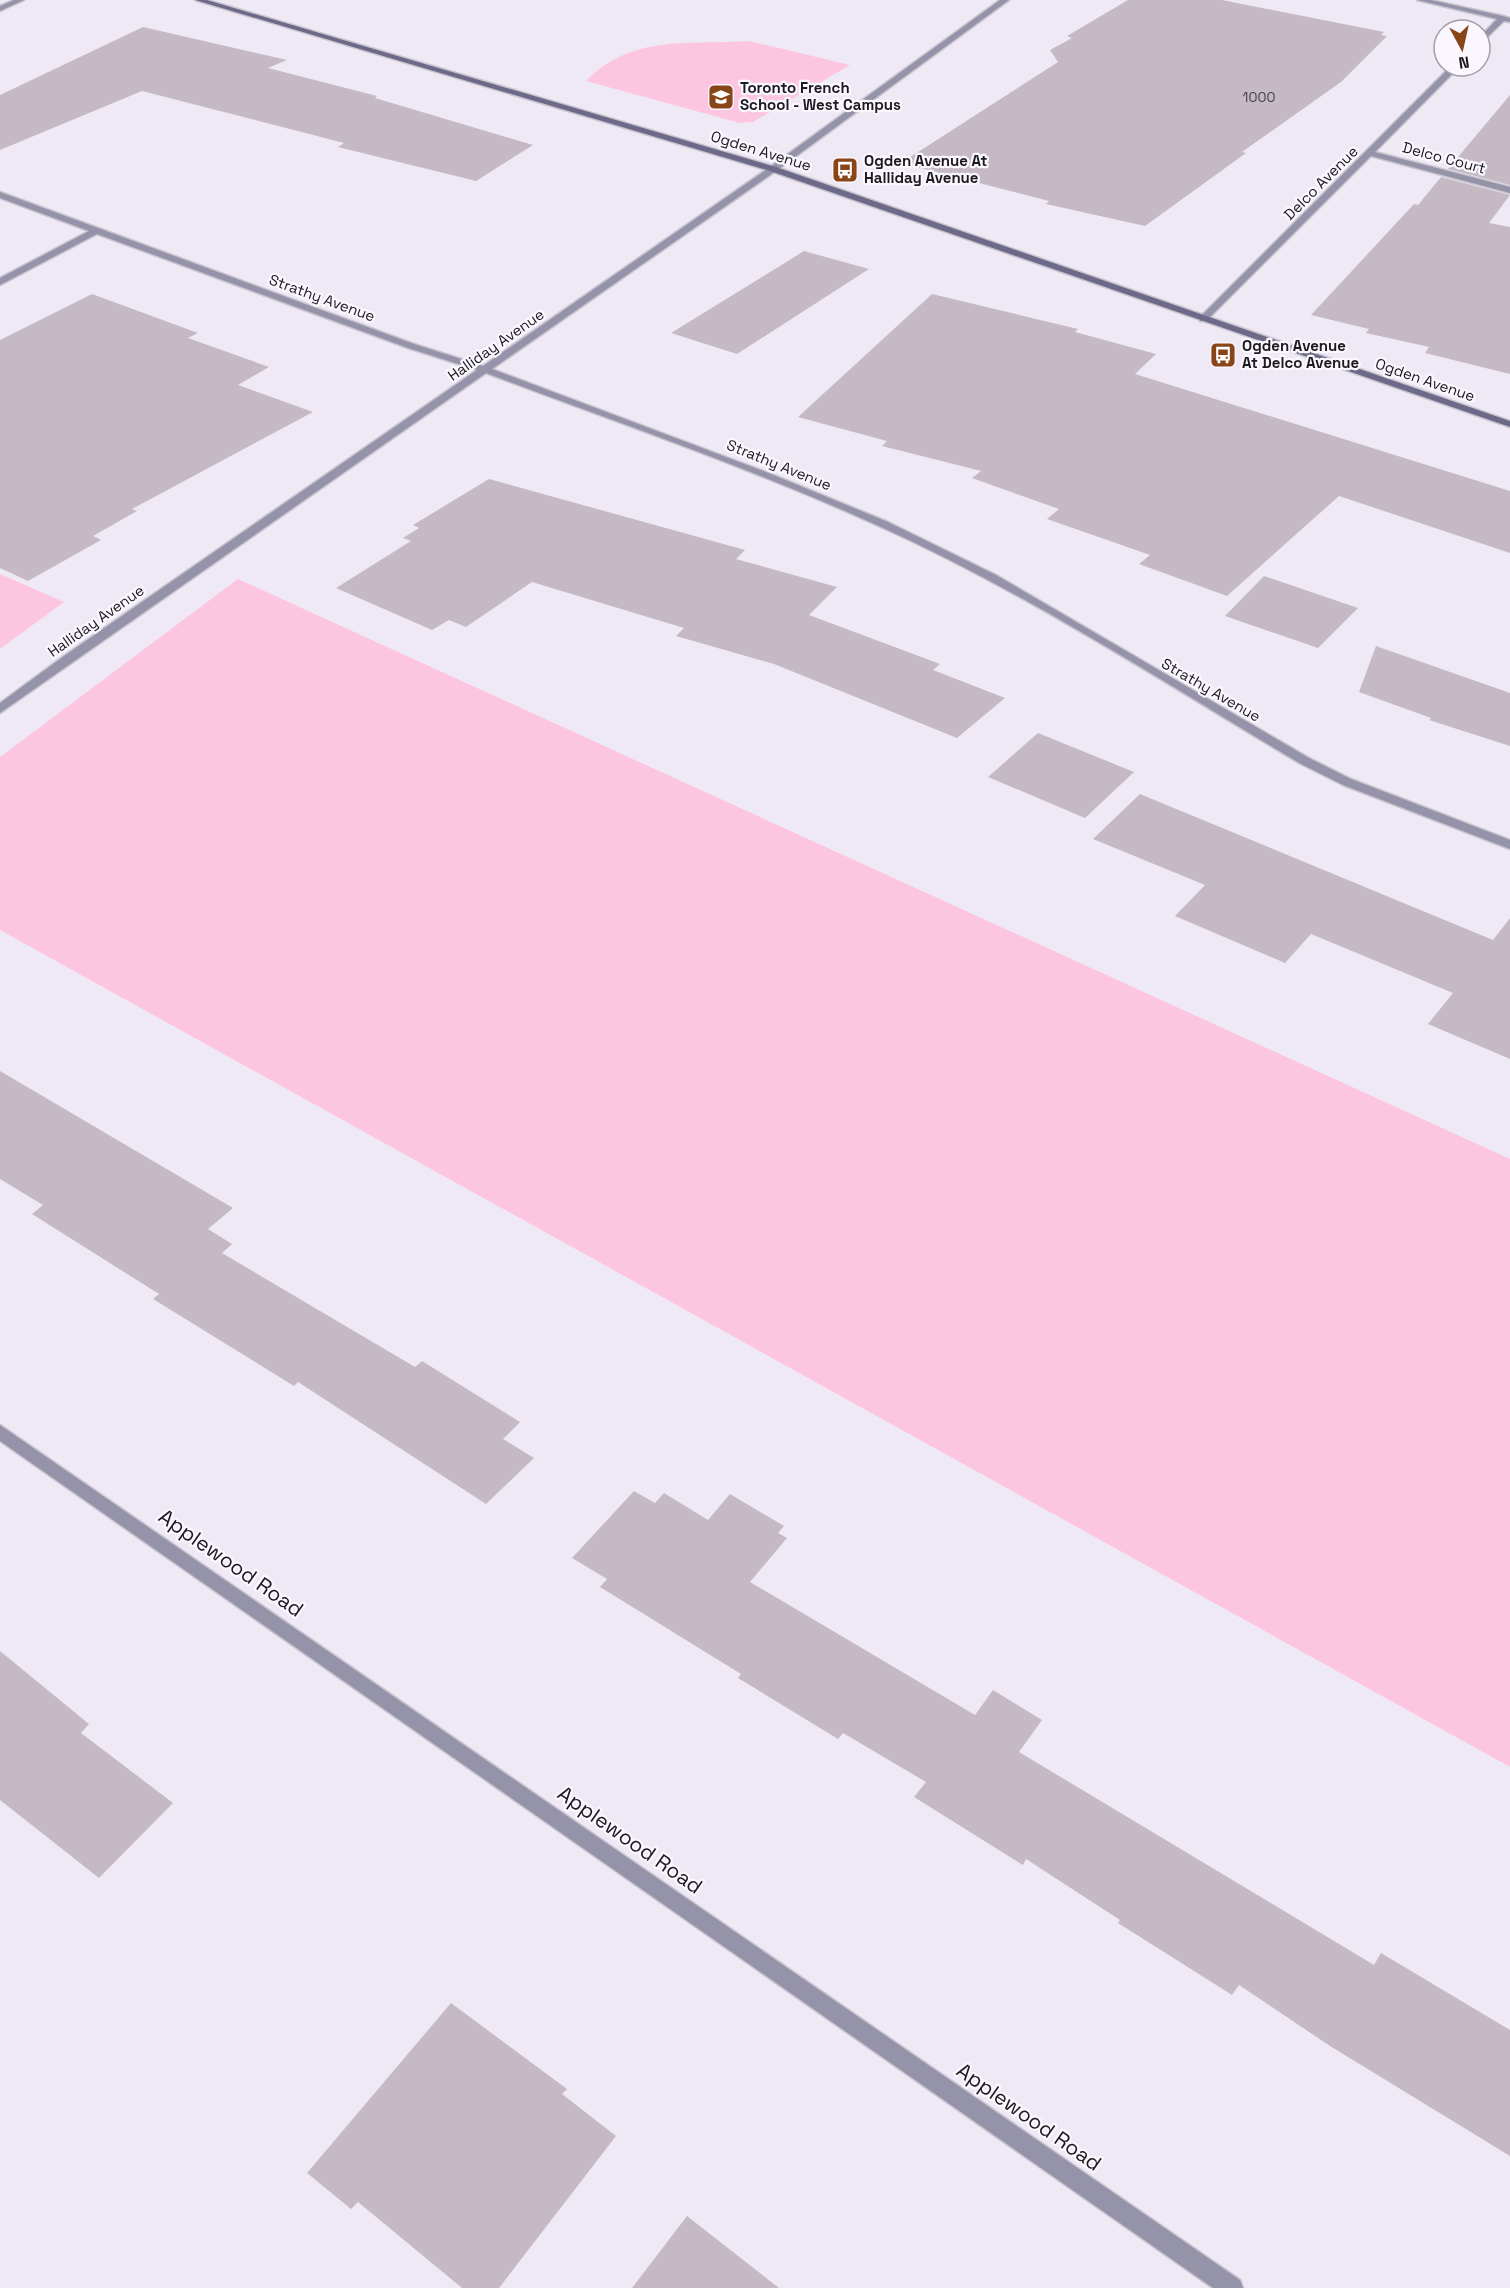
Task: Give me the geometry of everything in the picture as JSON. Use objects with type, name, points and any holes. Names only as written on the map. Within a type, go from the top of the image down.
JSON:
[{"type":"street","points":[[0,9],[20,0]]},
{"type":"street","name":"Ogden Avenue","points":[[199,0],[773,169],[1510,424]]},
{"type":"street","name":"Halliday Avenue","points":[[0,709],[77,652],[487,370],[773,169],[1005,0]]},
{"type":"street","points":[[1422,0],[1506,19]]},
{"type":"street","points":[[1492,31],[1506,19]]},
{"type":"street","name":"Delco Avenue","points":[[1203,319],[1444,78]]},
{"type":"street","name":"Delco Court","points":[[1371,153],[1510,190]]},
{"type":"street","name":"Strathy Avenue","points":[[0,195],[411,346],[487,370],[767,476],[884,524],[992,577],[1171,685],[1305,761],[1357,786],[1510,845]]},
{"type":"street","points":[[0,282],[94,231]]},
{"type":"street","name":"Applewood Road","points":[[0,1432],[1232,2288]]},
{"type":"shaded area","points":[[749,41],[850,65],[753,122],[740,123],[586,81],[622,55],[642,49],[683,43]]},
{"type":"shaded area","points":[[0,574],[64,602],[0,649]]},
{"type":"shaded area","points":[[238,579],[1510,1159],[1510,1767],[0,930],[0,757]]},
{"type":"building","points":[[1128,0],[1222,0],[1384,32],[1381,35],[1387,36],[1341,82],[1242,152],[1246,153],[1145,226],[1046,204],[1049,201],[901,163],[1058,62],[1050,50],[1072,38],[1067,36]]},
{"type":"building","points":[[143,27],[287,60],[268,68],[377,96],[375,98],[533,145],[476,181],[338,147],[344,143],[142,91],[0,150],[0,95]]},
{"type":"building","points":[[1510,95],[1510,185],[1448,169]]},
{"type":"building","points":[[1441,177],[1510,195],[1489,223],[1510,227],[1510,374],[1425,353],[1429,347],[1366,333],[1369,329],[1311,315],[1414,204],[1418,205]]},
{"type":"building","points":[[804,251],[869,269],[737,354],[671,333]]},
{"type":"building","points":[[92,294],[198,333],[188,338],[269,367],[238,385],[313,412],[132,509],[137,511],[93,536],[101,540],[28,581],[0,568],[0,340]]},
{"type":"building","points":[[932,294],[1078,329],[1075,332],[1156,354],[1135,374],[1510,491],[1510,553],[1339,496],[1227,596],[1139,564],[1150,555],[1047,519],[1059,509],[972,478],[981,471],[882,446],[887,441],[798,417]]},
{"type":"building","points":[[489,479],[745,550],[736,559],[837,587],[809,615],[940,664],[933,670],[1005,698],[957,738],[774,664],[676,636],[684,628],[532,582],[466,627],[449,620],[432,630],[336,588],[411,541],[403,538],[419,528],[413,525]]},
{"type":"building","points":[[1264,576],[1358,608],[1318,648],[1225,616]]},
{"type":"building","points":[[1376,646],[1510,693],[1510,746],[1429,720],[1431,718],[1359,692]]},
{"type":"building","points":[[1038,733],[1134,772],[1085,818],[988,777]]},
{"type":"building","points":[[1140,794],[1493,940],[1510,918],[1510,1059],[1428,1024],[1453,993],[1311,934],[1285,963],[1175,916],[1205,885],[1093,839]]},
{"type":"building","points":[[0,1071],[233,1208],[208,1229],[232,1244],[222,1253],[415,1367],[422,1361],[520,1422],[503,1439],[534,1458],[486,1504],[298,1382],[294,1386],[153,1299],[159,1294],[32,1214],[43,1205],[0,1179]]},
{"type":"building","points":[[634,1491],[655,1503],[664,1493],[708,1520],[730,1494],[784,1526],[778,1533],[787,1538],[750,1582],[975,1715],[993,1690],[1042,1720],[1019,1752],[1374,1965],[1381,1953],[1510,2030],[1510,2156],[1330,2046],[1239,1985],[1232,1995],[1118,1923],[1120,1920],[1026,1859],[1023,1865],[914,1797],[926,1782],[843,1733],[838,1739],[738,1678],[741,1674],[600,1587],[607,1579],[572,1558]]},
{"type":"building","points":[[0,1651],[89,1724],[81,1733],[173,1803],[99,1878],[0,1800]]},
{"type":"building","points":[[451,2003],[567,2089],[562,2094],[616,2136],[499,2288],[462,2288],[358,2202],[351,2209],[307,2173]]},
{"type":"building","points":[[687,2216],[779,2288],[632,2288]]},
{"type":"place","name":"Toronto French School - West Campus","points":[[721,97]]},
{"type":"place","name":"Ogden Avenue At Halliday Avenue","points":[[845,170]]},
{"type":"place","name":"Ogden Avenue At Delco Avenue","points":[[1223,355]]}]
